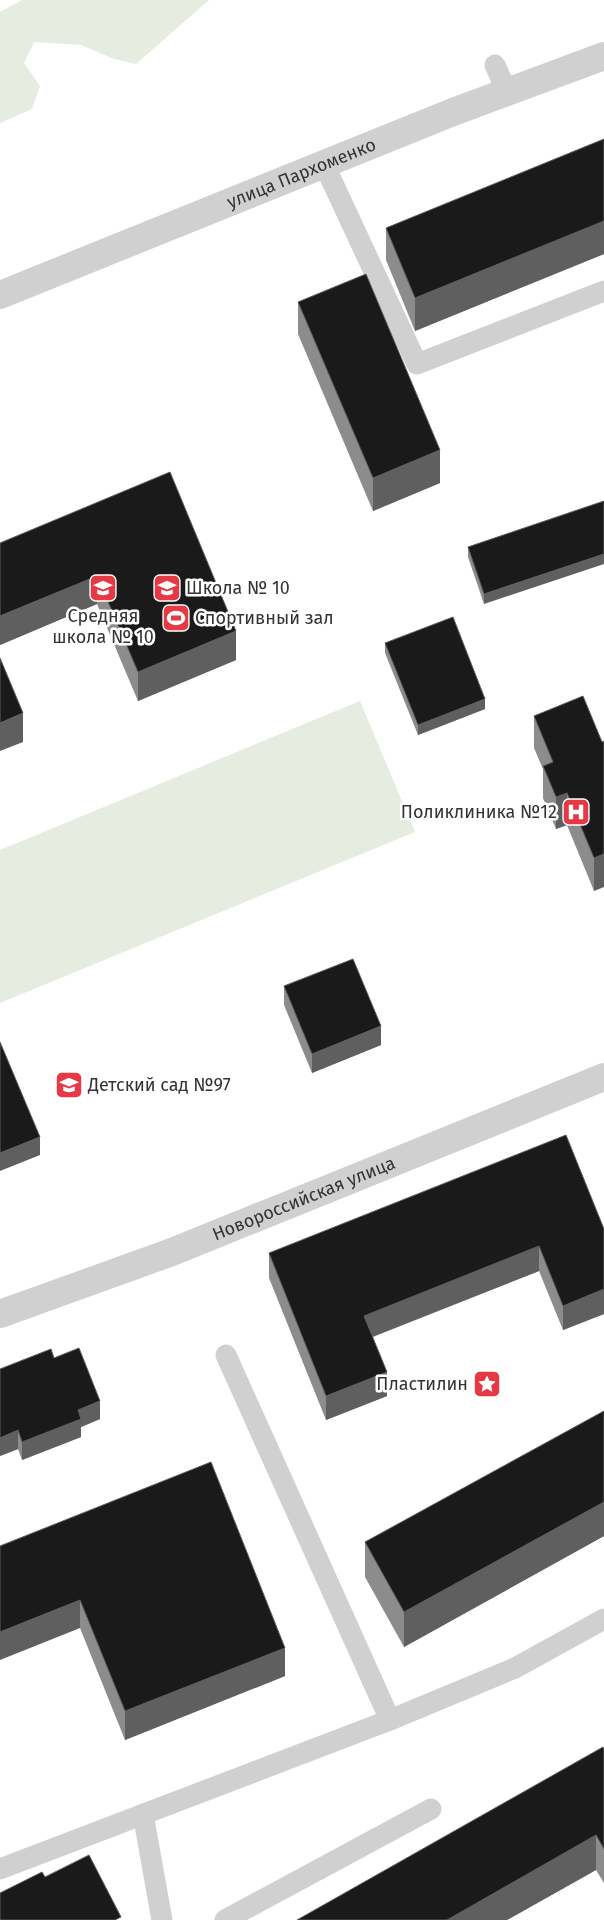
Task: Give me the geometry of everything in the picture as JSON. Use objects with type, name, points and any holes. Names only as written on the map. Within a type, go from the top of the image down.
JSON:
[{"type":"street","name":"улица Пархоменко","points":[[0,294],[453,112],[604,56]]},
{"type":"street","name":"Новороссийская улица","points":[[0,1314],[172,1252],[604,1077]]},
{"type":"lane","points":[[495,65],[507,92]]},
{"type":"lane","points":[[324,164],[418,364],[604,291]]},
{"type":"lane","points":[[226,1355],[390,1720]]},
{"type":"lane","points":[[0,1869],[390,1720],[515,1668],[604,1619]]},
{"type":"lane","points":[[225,1920],[431,1809]]},
{"type":"lane","points":[[143,1814],[162,1920]]},
{"type":"shaded area","points":[[22,0],[209,0],[136,64],[114,59],[81,45],[34,42],[24,63],[40,86],[32,109],[0,123],[0,12]]},
{"type":"shaded area","points":[[360,701],[415,832],[0,1003],[0,850]]},
{"type":"building","points":[[604,139],[604,221],[415,298],[386,228]]},
{"type":"building","points":[[366,274],[440,450],[373,478],[298,302]]},
{"type":"building","name":"Средняя школа № 10","points":[[170,472],[236,631],[138,672],[97,576],[0,616],[0,543]]},
{"type":"building","points":[[604,501],[604,554],[484,594],[468,547]]},
{"type":"building","points":[[453,617],[485,699],[418,725],[385,643]]},
{"type":"building","points":[[0,658],[23,713],[0,723]]},
{"type":"building","name":"Поликлиника №12","points":[[583,696],[602,742],[604,741],[604,854],[594,858],[567,793],[556,797],[543,766],[553,762],[534,716]]},
{"type":"building","points":[[353,959],[381,1026],[312,1054],[284,986]]},
{"type":"building","points":[[0,1042],[40,1137],[0,1153]]},
{"type":"building","points":[[566,1135],[604,1229],[604,1289],[563,1306],[539,1246],[364,1316],[387,1372],[326,1396],[269,1253]]},
{"type":"building","points":[[79,1348],[100,1401],[78,1410],[81,1419],[22,1442],[18,1430],[0,1438],[0,1369],[51,1349],[54,1358]]},
{"type":"building","points":[[604,1411],[604,1502],[404,1612],[365,1542]]},
{"type":"building","points":[[211,1462],[285,1648],[125,1711],[80,1600],[0,1632],[0,1546]]},
{"type":"building","points":[[603,1747],[604,1849],[596,1835],[447,1920],[297,1920]]},
{"type":"building","points":[[89,1855],[121,1917],[115,1920],[0,1920],[0,1893],[42,1872],[45,1877]]},
{"type":"place","name":"Средняя школа № 10","points":[[103,588]]},
{"type":"place","name":"Школа № 10","points":[[167,588]]},
{"type":"place","name":"Спортивный зал","points":[[176,618]]},
{"type":"place","name":"Поликлиника №12","points":[[576,812]]},
{"type":"place","name":"Детский сад №97","points":[[69,1085]]},
{"type":"place","name":"Пластилин","points":[[487,1384]]}]
